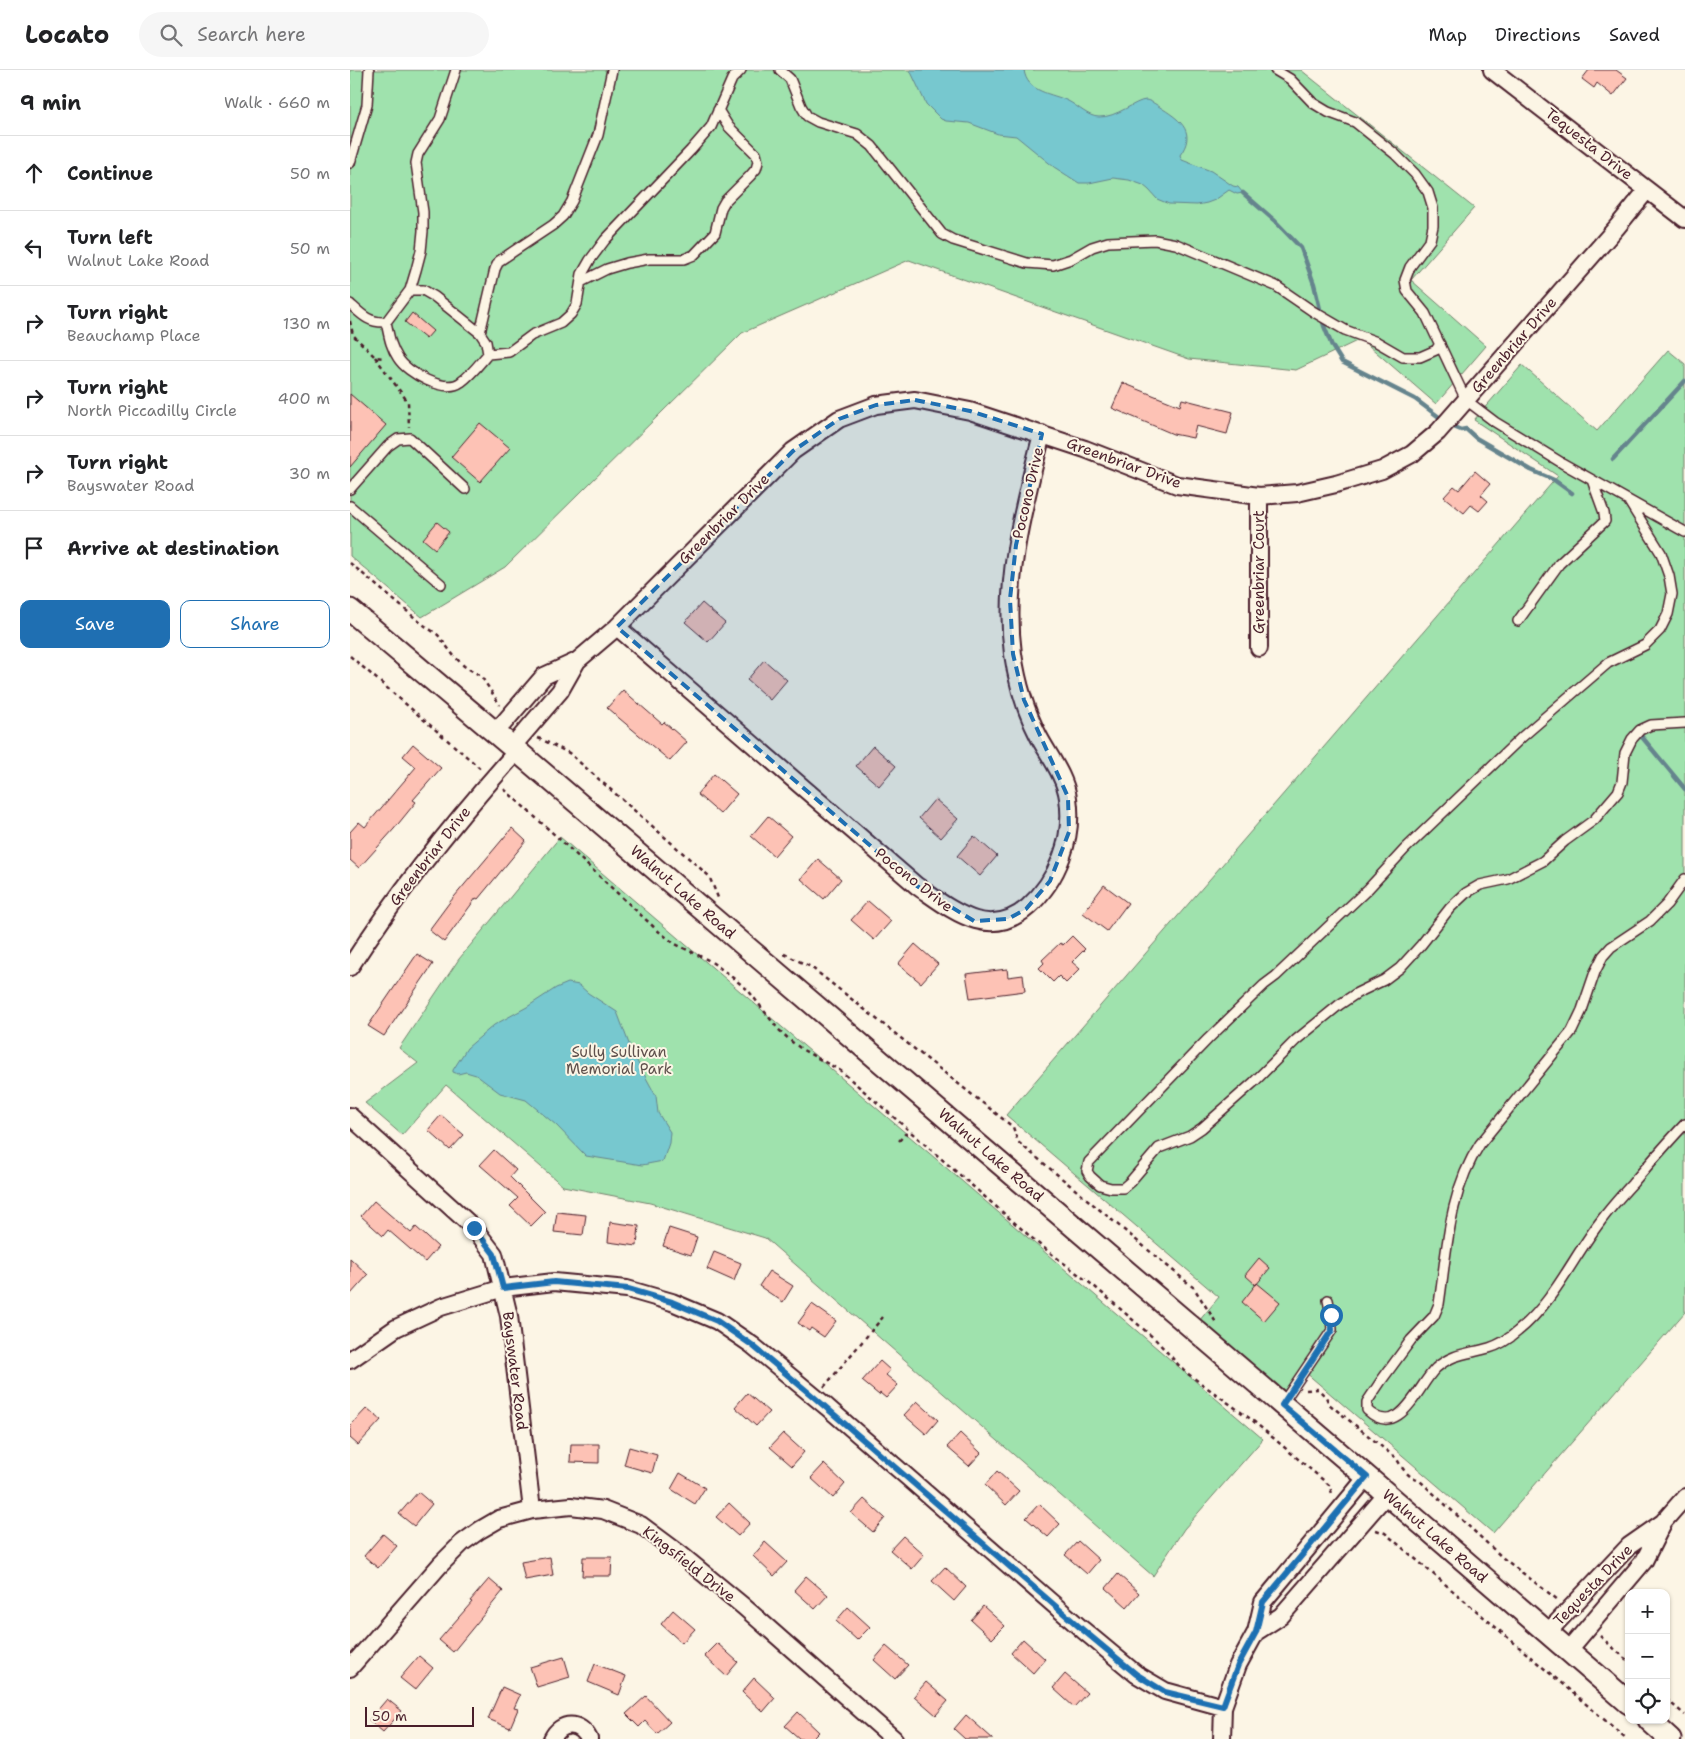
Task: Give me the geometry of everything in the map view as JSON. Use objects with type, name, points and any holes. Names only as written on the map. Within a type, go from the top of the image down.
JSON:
[{"type":"street","name":"Tequesta Drive","points":[[1492,70],[1685,219]]},
{"type":"street","name":"Greenbriar Drive","points":[[495,733],[544,676],[577,661],[617,627],[793,451],[840,419],[876,405],[915,400],[970,411],[1042,434],[1177,485],[1259,496],[1297,493],[1382,470],[1412,454],[1438,432],[1647,190]]},
{"type":"street","name":"Pocono Drive","points":[[617,627],[917,886],[955,912],[974,921],[998,922],[1017,915],[1034,901],[1050,881],[1058,867],[1069,832],[1068,797],[1059,773],[1038,735],[1024,700],[1013,654],[1010,599],[1016,546],[1042,434]]},
{"type":"street","name":"Greenbriar Court","points":[[1259,496],[1259,648]]},
{"type":"street","name":"Walnut Lake Road","points":[[350,610],[1287,1396],[1367,1477],[1625,1700]]},
{"type":"street","name":"Greenbriar Drive","points":[[350,967],[389,907],[560,691],[577,661]]},
{"type":"street","name":"Bayswater Road","points":[[350,1116],[474,1228],[494,1254],[509,1316],[532,1510]]},
{"type":"street","points":[[350,1360],[396,1328],[441,1307],[503,1288],[554,1282],[628,1289],[672,1302],[717,1321],[752,1345],[1075,1624],[1136,1674],[1165,1692],[1223,1706]]},
{"type":"street","points":[[1222,1739],[1223,1706],[1238,1665],[1256,1632],[1263,1602],[1367,1477]]},
{"type":"street","points":[[1256,1632],[1282,1616],[1387,1494]]},
{"type":"street","name":"Tequesta Drive","points":[[1547,1633],[1629,1546],[1664,1521],[1685,1497]]},
{"type":"street","name":"Kingsfield Drive","points":[[350,1668],[440,1565],[462,1543],[480,1530],[499,1519],[532,1510],[571,1506],[603,1510],[641,1525],[680,1554],[743,1606],[894,1739]]},
{"type":"street","name":"Tequesta Drive","points":[[1568,1651],[1644,1561],[1664,1521]]},
{"type":"street","points":[[1300,1556],[1319,1573]]},
{"type":"street","points":[[1653,1724],[1670,1739]]},
{"type":"street","points":[[552,1739],[556,1731],[564,1726],[574,1726],[583,1730],[589,1739]]},
{"type":"lane","points":[[350,164],[367,105],[369,70]]},
{"type":"lane","points":[[456,70],[440,119],[418,154],[416,163],[423,212],[421,251],[410,290],[386,322],[390,344],[398,360],[418,376],[442,386],[461,383],[488,354],[509,352],[532,335],[561,323],[571,314],[577,304],[582,274],[590,260],[606,240],[711,127],[732,79],[741,70]]},
{"type":"lane","points":[[480,333],[495,269],[499,261],[553,225],[563,216],[572,201],[598,135],[612,70]]},
{"type":"lane","points":[[780,70],[790,79],[801,106],[808,116],[818,122],[857,134],[872,146],[942,234],[953,240],[1027,263],[1053,265],[1071,259],[1092,247],[1108,242],[1155,240],[1176,244],[1276,286],[1345,330],[1377,342],[1403,357],[1420,357],[1436,350],[1440,344]]},
{"type":"lane","points":[[1275,70],[1290,79],[1313,103],[1328,112],[1355,122],[1395,154],[1415,174],[1428,192],[1433,208],[1433,226],[1430,240],[1410,267],[1405,280],[1407,291],[1425,313],[1466,400],[1495,422],[1592,480],[1685,532]]},
{"type":"lane","points":[[581,282],[606,270],[627,263],[649,259],[684,259],[694,255],[716,233],[721,208],[725,201],[756,169],[758,162],[756,154],[728,126],[718,110]]},
{"type":"lane","points":[[410,290],[423,290],[435,297],[480,333],[486,342],[488,354]]},
{"type":"lane","points":[[350,304],[369,320],[386,322]]},
{"type":"lane","points":[[350,489],[388,446],[398,439],[410,438],[465,489]]},
{"type":"lane","points":[[1518,621],[1559,564],[1605,521],[1592,480]]},
{"type":"lane","points":[[1628,500],[1662,553],[1670,576],[1672,594],[1668,614],[1660,630],[1645,645],[1608,662],[1522,736],[1405,849],[1368,889],[1208,1039],[1089,1162],[1087,1171],[1090,1176],[1100,1185],[1111,1188],[1123,1188],[1160,1148],[1190,1136],[1202,1128],[1254,1082],[1296,1040],[1339,1004],[1384,980],[1400,968],[1450,908],[1466,893],[1480,885],[1508,879],[1543,861],[1565,841],[1594,820],[1618,792],[1622,782],[1625,753],[1632,739],[1640,730],[1651,725],[1685,723]]},
{"type":"lane","points":[[350,506],[441,584]]},
{"type":"lane","points":[[1685,880],[1650,921],[1611,947],[1602,956],[1572,1031],[1480,1144],[1468,1162],[1450,1224],[1440,1304],[1434,1316],[1411,1340],[1367,1402],[1367,1410],[1373,1416],[1383,1418],[1391,1418],[1400,1414],[1407,1409],[1430,1375],[1449,1358],[1490,1348],[1518,1331],[1533,1317],[1567,1272],[1600,1222],[1685,1124]]},
{"type":"lane","points":[[1287,1396],[1332,1330],[1328,1300]]},
{"type":"path","points":[[350,320],[354,335],[375,357],[408,402],[410,438]]},
{"type":"path","points":[[375,357],[398,360]]},
{"type":"path","points":[[350,563],[420,623],[438,635],[464,666],[481,676],[501,706],[511,715]]},
{"type":"path","points":[[350,656],[492,778],[657,930],[676,944],[710,961],[748,990],[778,1028],[792,1042],[841,1071],[1040,1246],[1095,1287],[1156,1340],[1184,1371],[1252,1420],[1329,1485],[1334,1497],[1342,1506]]},
{"type":"path","points":[[528,730],[542,741],[569,753],[710,876],[721,904]]},
{"type":"path","points":[[776,950],[810,967],[1013,1127],[1018,1142],[1194,1288],[1217,1324]]},
{"type":"path","points":[[899,1140],[905,1134],[912,1134]]},
{"type":"path","points":[[815,1398],[883,1317]]},
{"type":"path","points":[[1287,1396],[1296,1391],[1318,1389],[1326,1397],[1329,1404],[1397,1459],[1412,1479],[1420,1481],[1503,1558]]},
{"type":"path","points":[[1362,1522],[1372,1529],[1385,1533],[1628,1739]]},
{"type":"path","points":[[1670,1703],[1685,1716]]},
{"type":"highlighted area","points":[[915,400],[970,411],[1042,434],[1016,545],[1010,599],[1013,654],[1024,700],[1068,797],[1069,832],[1050,881],[1026,909],[1008,919],[974,921],[917,886],[617,627],[793,451],[839,419],[876,405]]},
{"type":"green space","points":[[350,70],[1301,70],[1474,208],[1411,280],[1486,346],[1436,404],[1361,339],[1296,370],[1189,359],[909,260],[742,333],[505,567],[422,617],[350,556]]},
{"type":"green space","points":[[1668,350],[1685,364],[1685,1312],[1493,1533],[1305,1372],[1280,1400],[1194,1327],[1219,1297],[1006,1115],[1558,476],[1474,420],[1522,365],[1597,431]]},
{"type":"green space","name":"Sully Sullivan Memorial Park","points":[[560,837],[1263,1439],[1184,1529],[1153,1576],[765,1238],[650,1203],[563,1186],[446,1085],[402,1135],[365,1103],[418,1063],[399,1048],[459,959]]},
{"type":"water","points":[[910,70],[1024,70],[1026,78],[1035,88],[1068,101],[1095,117],[1112,115],[1146,100],[1176,118],[1185,128],[1187,140],[1180,155],[1182,160],[1211,171],[1233,186],[1238,187],[1243,193],[1237,194],[1229,190],[1215,200],[1197,205],[1169,204],[1157,199],[1143,185],[1129,180],[1113,178],[1079,183],[1054,167],[1016,136],[998,134],[969,123],[941,119],[926,104]]},
{"type":"water","points":[[568,983],[579,985],[617,1012],[632,1052],[656,1096],[658,1113],[670,1132],[669,1143],[663,1161],[642,1165],[586,1156],[556,1125],[526,1100],[500,1093],[476,1075],[466,1072],[458,1074],[453,1072],[467,1048],[494,1025],[556,988]]},
{"type":"building","points":[[1589,70],[1616,70],[1627,78],[1613,96],[1597,83],[1594,88],[1582,79]]},
{"type":"building","points":[[412,313],[433,331],[426,339],[405,322]]},
{"type":"building","points":[[1123,383],[1180,406],[1182,399],[1233,412],[1227,434],[1196,426],[1193,438],[1173,434],[1112,408]]},
{"type":"building","points":[[350,394],[386,425],[350,467]]},
{"type":"building","points":[[480,423],[510,448],[480,482],[451,457]]},
{"type":"building","points":[[1475,471],[1490,484],[1481,495],[1488,501],[1479,511],[1471,505],[1464,513],[1444,497],[1454,486],[1459,490]]},
{"type":"building","points":[[437,522],[449,532],[435,549],[423,539]]},
{"type":"building","points":[[702,603],[725,623],[708,642],[685,622]]},
{"type":"building","points":[[764,660],[787,680],[770,700],[747,680]]},
{"type":"building","points":[[623,690],[662,724],[664,722],[687,742],[670,761],[607,708]]},
{"type":"building","points":[[413,744],[441,768],[413,800],[416,802],[394,829],[359,868],[350,860],[350,832],[359,822],[365,827],[416,767],[403,756]]},
{"type":"building","points":[[873,746],[896,766],[879,786],[856,766]]},
{"type":"building","points":[[714,774],[737,794],[720,814],[697,794]]},
{"type":"building","points":[[935,799],[958,819],[941,838],[919,818]]},
{"type":"building","points":[[768,816],[791,836],[774,856],[751,836]]},
{"type":"building","points":[[512,828],[526,841],[478,899],[476,898],[444,942],[429,930],[449,903]]},
{"type":"building","points":[[974,836],[997,856],[980,876],[957,856]]},
{"type":"building","points":[[818,859],[841,879],[824,899],[801,879]]},
{"type":"building","points":[[1104,885],[1128,903],[1107,931],[1083,913]]},
{"type":"building","points":[[868,901],[891,921],[874,940],[851,920]]},
{"type":"building","points":[[1072,936],[1085,949],[1072,962],[1080,969],[1066,983],[1059,976],[1053,982],[1039,968],[1044,963],[1042,960],[1060,943],[1063,945]]},
{"type":"building","points":[[915,944],[938,964],[921,983],[898,964]]},
{"type":"building","points":[[417,954],[433,964],[384,1036],[368,1026]]},
{"type":"building","points":[[1007,969],[1008,977],[1023,975],[1025,991],[970,998],[966,974]]},
{"type":"building","points":[[441,1115],[464,1135],[450,1150],[428,1130]]},
{"type":"building","points":[[494,1150],[516,1170],[510,1177],[545,1212],[531,1226],[510,1206],[518,1198],[480,1165]]},
{"type":"building","points":[[374,1201],[411,1233],[416,1227],[438,1247],[425,1262],[388,1230],[383,1236],[361,1216]]},
{"type":"building","points":[[557,1212],[586,1215],[583,1235],[554,1232]]},
{"type":"building","points":[[610,1222],[639,1226],[637,1246],[608,1242]]},
{"type":"building","points":[[669,1228],[697,1237],[691,1255],[663,1246]]},
{"type":"building","points":[[714,1252],[741,1263],[734,1281],[707,1269]]},
{"type":"building","points":[[350,1258],[368,1275],[350,1295]]},
{"type":"building","points":[[1259,1258],[1270,1268],[1256,1285],[1245,1275]]},
{"type":"building","points":[[769,1271],[793,1286],[783,1302],[759,1286]]},
{"type":"building","points":[[1257,1283],[1280,1302],[1264,1321],[1242,1302]]},
{"type":"building","points":[[812,1304],[836,1321],[824,1337],[811,1328],[809,1331],[798,1323]]},
{"type":"building","points":[[880,1361],[890,1370],[886,1375],[898,1385],[886,1398],[880,1393],[879,1395],[862,1381]]},
{"type":"building","points":[[747,1393],[769,1412],[756,1426],[735,1407]]},
{"type":"building","points":[[917,1401],[938,1420],[926,1434],[904,1415]]},
{"type":"building","points":[[367,1408],[381,1420],[358,1445],[350,1438],[350,1426]]},
{"type":"building","points":[[783,1433],[804,1452],[792,1466],[770,1447]]},
{"type":"building","points":[[960,1433],[981,1453],[969,1466],[947,1447]]},
{"type":"building","points":[[571,1444],[599,1444],[599,1463],[570,1462]]},
{"type":"building","points":[[629,1447],[657,1455],[652,1473],[624,1465]]},
{"type":"building","points":[[824,1464],[845,1484],[833,1498],[811,1478]]},
{"type":"building","points":[[997,1471],[1019,1491],[1006,1505],[985,1485]]},
{"type":"building","points":[[680,1473],[705,1488],[695,1504],[671,1489]]},
{"type":"building","points":[[418,1492],[432,1504],[414,1526],[399,1514]]},
{"type":"building","points":[[864,1499],[885,1518],[873,1532],[851,1513]]},
{"type":"building","points":[[729,1503],[750,1523],[738,1536],[716,1517]]},
{"type":"building","points":[[1039,1504],[1060,1524],[1048,1537],[1026,1518]]},
{"type":"building","points":[[383,1534],[397,1546],[378,1568],[364,1556]]},
{"type":"building","points":[[903,1536],[924,1555],[912,1569],[890,1550]]},
{"type":"building","points":[[1078,1541],[1099,1560],[1087,1574],[1065,1555]]},
{"type":"building","points":[[765,1542],[787,1562],[774,1576],[753,1556]]},
{"type":"building","points":[[550,1557],[553,1575],[525,1580],[521,1562]]},
{"type":"building","points":[[583,1557],[612,1557],[611,1576],[582,1576]]},
{"type":"building","points":[[945,1567],[966,1587],[954,1601],[932,1581]]},
{"type":"building","points":[[1118,1574],[1139,1593],[1127,1607],[1106,1588]]},
{"type":"building","points":[[806,1576],[828,1595],[815,1609],[794,1590]]},
{"type":"building","points":[[489,1579],[503,1591],[453,1652],[439,1640]]},
{"type":"building","points":[[983,1606],[1005,1626],[992,1639],[971,1620]]},
{"type":"building","points":[[848,1607],[870,1627],[857,1640],[836,1621]]},
{"type":"building","points":[[673,1610],[695,1629],[682,1643],[661,1624]]},
{"type":"building","points":[[1023,1639],[1045,1659],[1033,1673],[1011,1653]]},
{"type":"building","points":[[717,1643],[738,1662],[726,1676],[704,1656]]},
{"type":"building","points":[[886,1646],[908,1665],[895,1679],[874,1660]]},
{"type":"building","points":[[419,1656],[433,1668],[415,1690],[400,1678]]},
{"type":"building","points":[[564,1657],[570,1677],[537,1687],[530,1667]]},
{"type":"building","points":[[595,1664],[626,1676],[619,1695],[588,1682]]},
{"type":"building","points":[[1065,1674],[1087,1693],[1074,1707],[1053,1688]]},
{"type":"building","points":[[754,1678],[775,1698],[763,1712],[742,1692]]},
{"type":"building","points":[[926,1682],[948,1701],[936,1715],[914,1696]]},
{"type":"building","points":[[502,1687],[520,1695],[514,1708],[518,1709],[510,1728],[488,1719]]},
{"type":"building","points":[[646,1696],[670,1722],[657,1734],[645,1721],[639,1727],[626,1714]]},
{"type":"building","points":[[387,1699],[402,1711],[383,1732],[369,1720]]},
{"type":"building","points":[[798,1712],[819,1732],[812,1739],[800,1739],[785,1726]]},
{"type":"building","points":[[966,1715],[993,1739],[965,1739],[954,1729]]},
{"type":"waterway","points":[[1243,193],[1275,221],[1301,248],[1314,284],[1324,326],[1332,346],[1342,362],[1415,399],[1443,420]]},
{"type":"waterway","points":[[1613,459],[1685,381]]},
{"type":"waterway","points":[[1449,425],[1461,430],[1466,429],[1476,438],[1531,470],[1554,480],[1572,493]]},
{"type":"waterway","points":[[1642,737],[1685,789]]},
{"type":"route","points":[[474,1228],[494,1254],[503,1288],[554,1282],[628,1289],[672,1302],[717,1321],[752,1345],[815,1398],[1136,1674],[1165,1692],[1223,1706],[1238,1665],[1256,1632],[1263,1602],[1367,1477],[1282,1405],[1332,1330],[1331,1315]]}]
